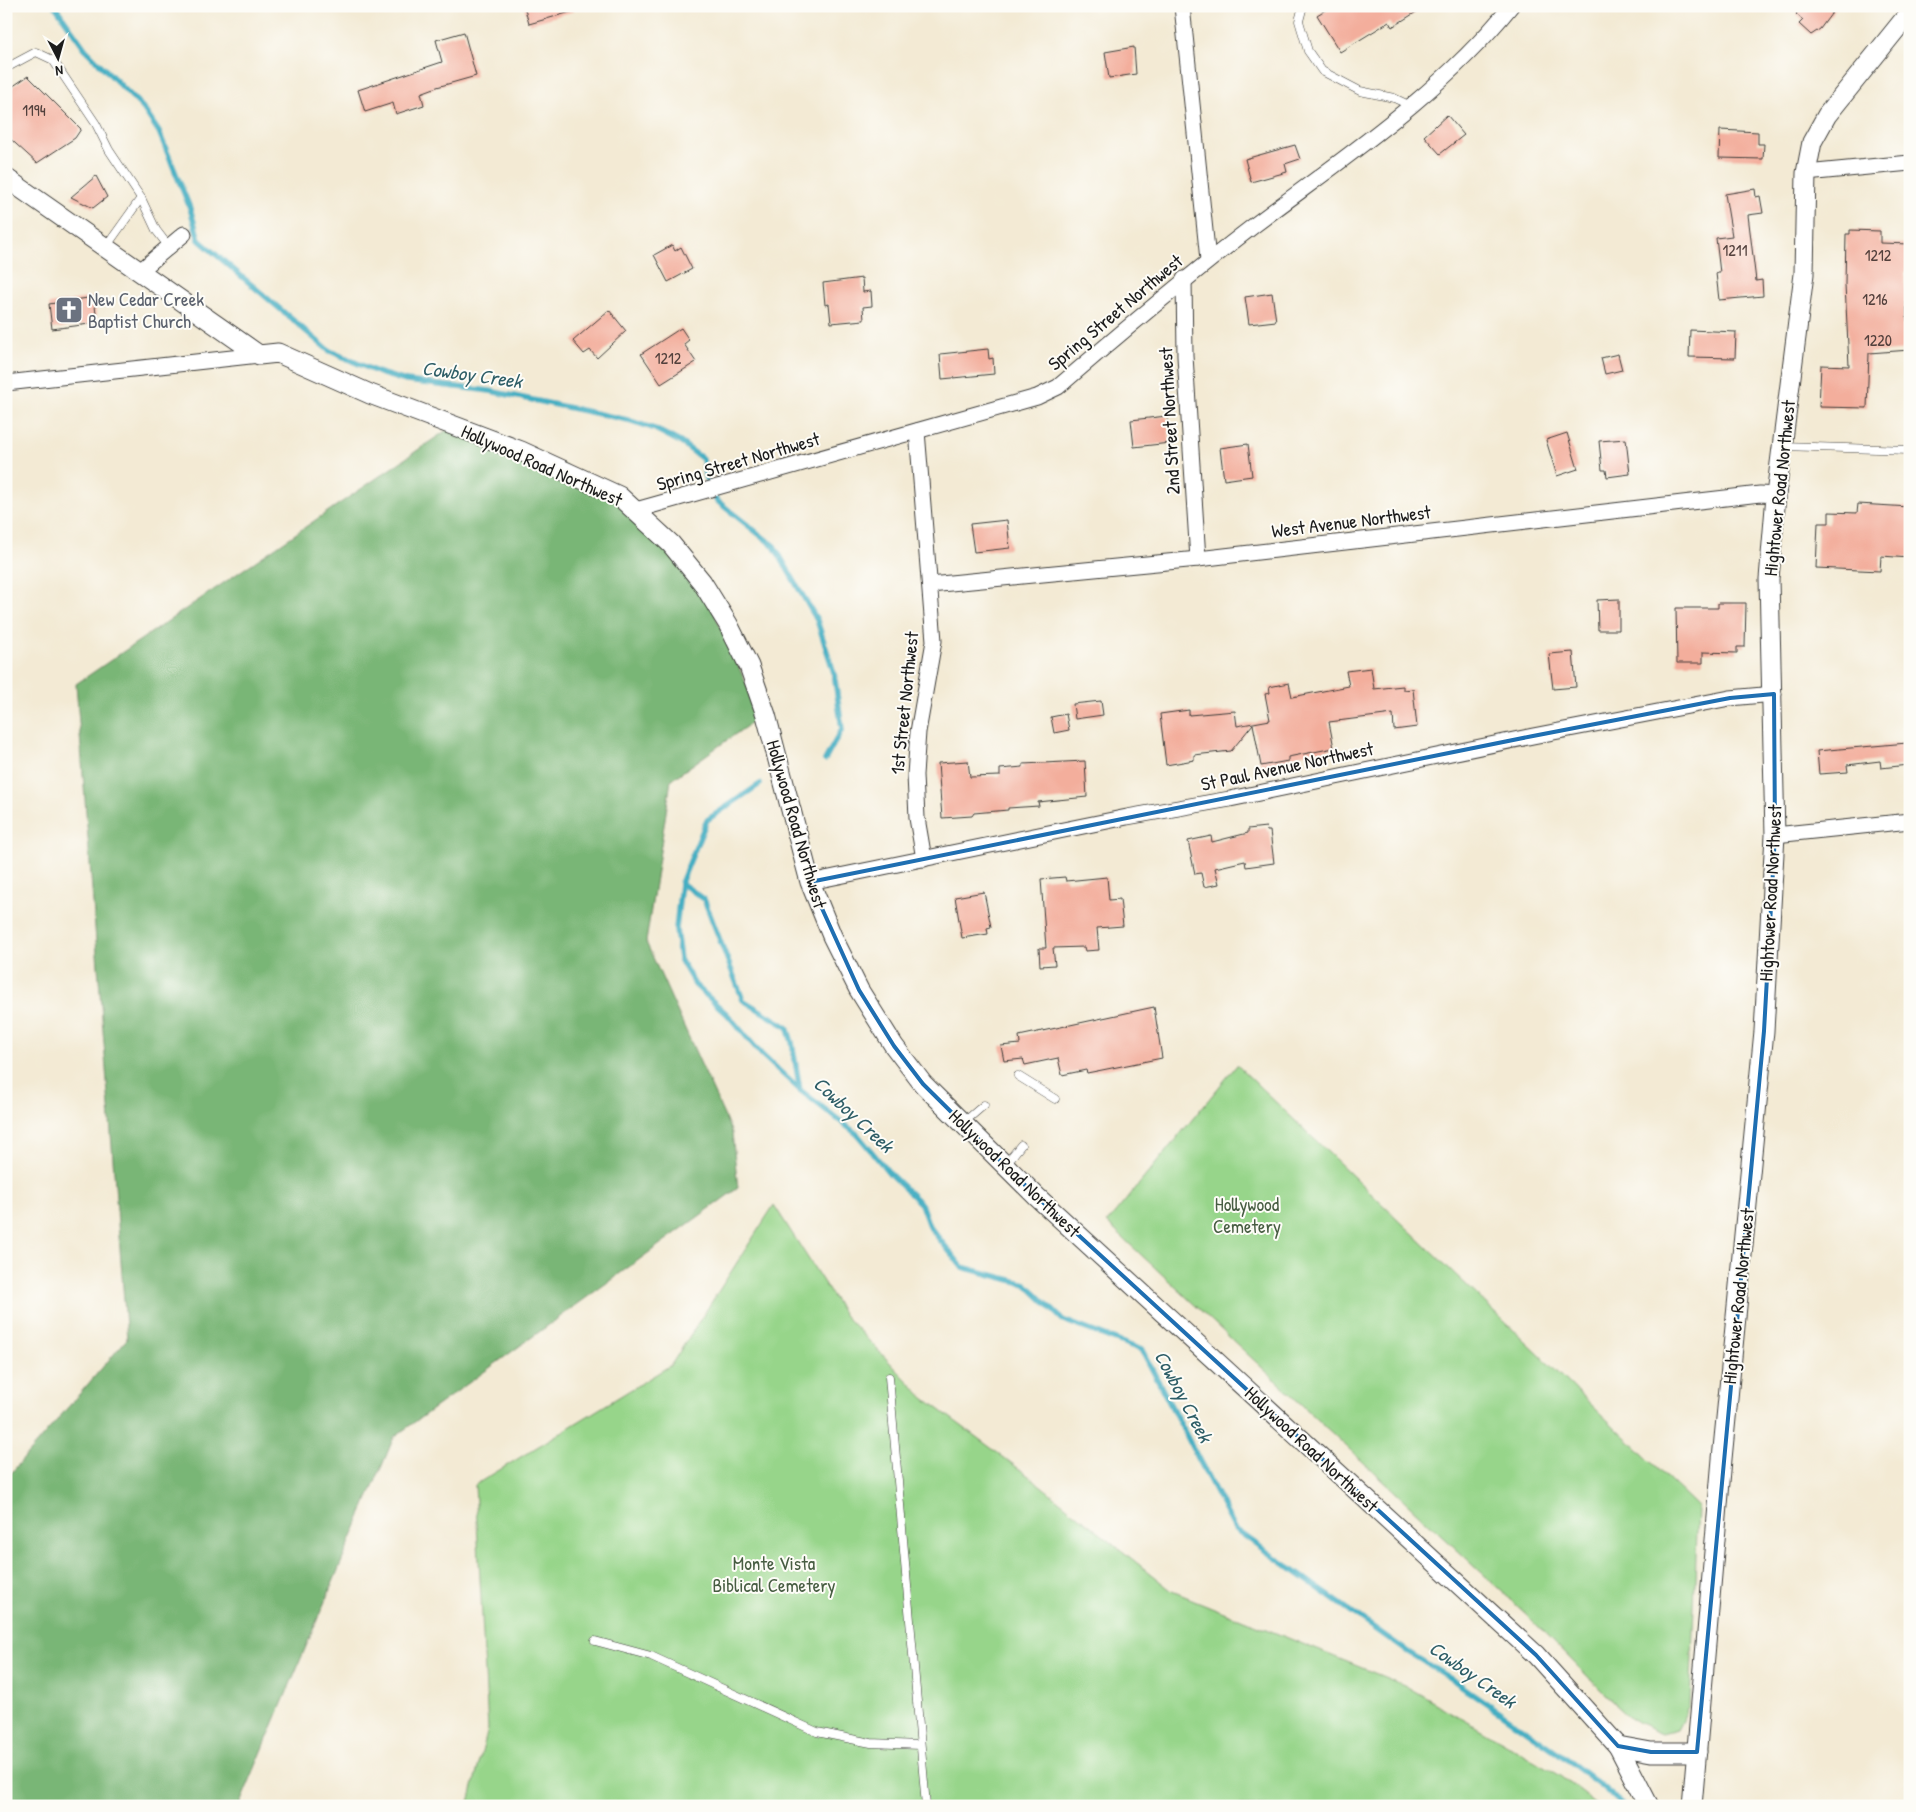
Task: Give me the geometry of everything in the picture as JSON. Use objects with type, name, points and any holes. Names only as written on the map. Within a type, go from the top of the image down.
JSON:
[{"type":"street","points":[[1182,6],[1208,260]]},
{"type":"street","name":"Spring Street Northwest","points":[[636,510],[1037,396],[1058,387],[1208,260],[1411,106],[1485,38],[1510,6]]},
{"type":"street","name":"Hightower Road Northwest","points":[[1692,1806],[1722,1459],[1764,1031],[1775,835],[1774,694],[1769,579],[1776,495],[1804,274],[1806,173],[1812,142],[1827,115],[1910,12]]},
{"type":"street","points":[[1806,173],[1910,163]]},
{"type":"street","points":[[6,178],[259,355]]},
{"type":"street","points":[[140,271],[184,234]]},
{"type":"street","name":"2nd Street Northwest","points":[[1184,280],[1185,356],[1198,559]]},
{"type":"street","name":"Hollywood Road Northwest","points":[[259,355],[278,353],[370,394],[521,451],[619,496],[671,544],[702,582],[728,624],[749,666],[766,715],[810,882],[832,936],[859,990],[894,1046],[924,1084],[1005,1165],[1536,1655],[1618,1746],[1649,1806]]},
{"type":"street","points":[[6,382],[259,355]]},
{"type":"street","name":"1st Street Northwest","points":[[917,430],[934,641],[918,732],[915,775],[917,818],[924,859]]},
{"type":"street","name":"West Avenue Northwest","points":[[930,585],[1198,559],[1741,496],[1776,495]]},
{"type":"street","name":"St Paul Avenue Northwest","points":[[810,882],[1128,817],[1230,799],[1533,736],[1730,698],[1774,694]]},
{"type":"street","points":[[1775,835],[1910,822]]},
{"type":"street","points":[[1618,1746],[1651,1752],[1697,1752]]},
{"type":"lane","points":[[1303,6],[1300,21],[1308,51],[1322,70],[1360,91],[1394,98],[1411,106]]},
{"type":"lane","points":[[6,68],[36,52],[53,60],[96,124],[109,150],[141,198],[156,230],[169,247]]},
{"type":"lane","points":[[106,247],[141,198]]},
{"type":"lane","points":[[1782,446],[1910,450]]},
{"type":"lane","points":[[1018,1076],[1055,1099]]},
{"type":"lane","points":[[963,1123],[984,1105]]},
{"type":"lane","points":[[1005,1165],[1020,1145]]},
{"type":"lane","points":[[889,1377],[919,1745],[926,1806]]},
{"type":"lane","points":[[595,1641],[651,1656],[817,1732],[871,1743],[919,1745]]},
{"type":"highlighted area","points":[[1774,694],[1775,835],[1764,1031],[1697,1752],[1651,1752],[1618,1746],[1536,1655],[1037,1197],[923,1084],[894,1046],[859,990],[810,882],[1533,736],[1730,698]]},
{"type":"green space","points":[[463,419],[632,497],[706,595],[761,716],[671,780],[646,942],[732,1133],[738,1188],[394,1437],[239,1806],[7,1806],[6,1479],[127,1339],[76,684]]},
{"type":"green space","name":"Hollywood Cemetery","points":[[1237,1065],[1698,1507],[1690,1705],[1677,1730],[1662,1734],[1637,1723],[1604,1693],[1527,1615],[1107,1223]]},
{"type":"green space","name":"Monte Vista Biblical Cemetery","points":[[774,1205],[845,1316],[924,1398],[1030,1477],[1172,1591],[1404,1685],[1561,1776],[1599,1806],[468,1806],[488,1729],[475,1485],[671,1365]]},
{"type":"building","points":[[524,6],[574,6],[574,11],[529,24]]},
{"type":"building","points":[[1332,6],[1426,6],[1392,27],[1389,22],[1340,52],[1317,15]]},
{"type":"building","points":[[1803,6],[1837,6],[1820,29],[1811,35],[1799,24],[1803,20],[1796,14]]},
{"type":"building","points":[[464,32],[476,76],[421,93],[424,105],[396,114],[393,103],[365,112],[358,90],[442,62],[436,40]]},
{"type":"building","points":[[1134,47],[1136,74],[1109,78],[1105,52]]},
{"type":"building","points":[[28,76],[81,129],[75,138],[37,163],[6,135],[6,91]]},
{"type":"building","points":[[1447,115],[1464,135],[1440,154],[1424,136]]},
{"type":"building","points":[[1720,130],[1758,132],[1758,144],[1764,144],[1763,159],[1719,158]]},
{"type":"building","points":[[1295,145],[1300,159],[1285,164],[1287,172],[1251,182],[1245,159]]},
{"type":"building","points":[[96,176],[107,197],[93,208],[71,197]]},
{"type":"building","points":[[1755,189],[1756,197],[1760,196],[1763,213],[1748,215],[1756,281],[1762,280],[1763,296],[1719,300],[1716,273],[1720,273],[1716,238],[1732,236],[1725,194]]},
{"type":"building","points":[[1850,230],[1880,231],[1880,243],[1910,244],[1910,272],[1905,272],[1907,321],[1910,321],[1910,350],[1869,353],[1867,408],[1819,407],[1821,365],[1849,366],[1845,284],[1846,234],[1850,234]]},
{"type":"building","points":[[672,245],[675,251],[681,247],[692,269],[668,282],[654,255]]},
{"type":"building","points":[[862,278],[863,292],[871,291],[872,306],[863,307],[864,320],[831,323],[829,304],[825,305],[823,283]]},
{"type":"building","points":[[1272,293],[1276,321],[1249,324],[1245,297]]},
{"type":"building","name":"New Cedar Creek Baptist Church","points":[[94,297],[97,323],[52,329],[49,304]]},
{"type":"building","points":[[609,310],[626,331],[597,358],[590,350],[584,354],[573,341]]},
{"type":"building","points":[[681,328],[689,340],[684,344],[696,362],[661,384],[641,354]]},
{"type":"building","points":[[1690,330],[1736,332],[1735,358],[1689,357]]},
{"type":"building","points":[[988,349],[989,359],[993,358],[994,374],[942,379],[940,354]]},
{"type":"building","points":[[1618,354],[1622,370],[1605,374],[1601,358]]},
{"type":"building","points":[[1167,416],[1170,443],[1134,447],[1131,420]]},
{"type":"building","points":[[1567,433],[1578,469],[1557,476],[1546,440]]},
{"type":"building","points":[[1626,439],[1630,474],[1607,477],[1606,470],[1602,470],[1599,441]]},
{"type":"building","points":[[1248,444],[1252,476],[1224,480],[1220,448]]},
{"type":"building","points":[[1858,504],[1910,507],[1910,558],[1881,556],[1880,571],[1816,568],[1818,523],[1829,523],[1829,512],[1857,513]]},
{"type":"building","points":[[1007,520],[1010,548],[974,552],[970,524]]},
{"type":"building","points":[[1619,599],[1619,630],[1598,630],[1597,600]]},
{"type":"building","points":[[1718,603],[1746,603],[1745,647],[1737,647],[1737,653],[1703,652],[1703,663],[1677,663],[1676,608],[1718,608]]},
{"type":"building","points":[[1573,652],[1576,687],[1553,689],[1549,654]]},
{"type":"building","points":[[1371,668],[1374,689],[1403,686],[1403,690],[1413,689],[1417,727],[1394,730],[1393,714],[1329,722],[1334,748],[1288,757],[1288,761],[1261,766],[1253,724],[1231,751],[1194,755],[1194,760],[1166,765],[1160,714],[1189,710],[1189,715],[1235,711],[1237,726],[1270,720],[1265,694],[1270,693],[1269,687],[1289,683],[1292,697],[1349,686],[1346,671]]},
{"type":"building","points":[[1101,701],[1103,715],[1075,719],[1073,704]]},
{"type":"building","points":[[1066,714],[1069,730],[1054,733],[1051,717]]},
{"type":"building","points":[[1907,743],[1908,765],[1881,768],[1880,761],[1847,765],[1848,772],[1819,774],[1817,751]]},
{"type":"building","points":[[968,761],[970,777],[1000,776],[1000,769],[1023,767],[1023,764],[1085,761],[1087,797],[1038,802],[1039,806],[974,813],[972,816],[942,818],[938,763]]},
{"type":"building","points":[[1266,827],[1267,831],[1270,831],[1274,863],[1246,867],[1245,861],[1215,868],[1219,884],[1204,887],[1201,873],[1195,874],[1188,841],[1211,836],[1212,842],[1248,833],[1248,829]]},
{"type":"building","points":[[1065,877],[1066,881],[1107,877],[1109,900],[1120,899],[1123,926],[1097,928],[1099,950],[1085,951],[1084,947],[1053,948],[1055,965],[1040,966],[1039,948],[1046,948],[1041,879]]},
{"type":"building","points":[[984,892],[991,927],[987,928],[988,934],[962,938],[955,897]]},
{"type":"building","points":[[1154,1007],[1162,1058],[1087,1073],[1086,1070],[1062,1075],[1058,1058],[1025,1065],[1023,1059],[1004,1061],[1001,1046],[1020,1044],[1019,1036]]},
{"type":"waterway","name":"Cowboy Creek","points":[[55,6],[86,50],[143,108],[159,132],[190,208],[199,240],[328,350],[379,373],[406,381],[490,391],[628,420],[655,429],[680,442],[703,459],[705,476],[716,500],[774,546],[817,620],[834,673],[842,729],[825,760]]},
{"type":"waterway","name":"Cowboy Creek","points":[[760,784],[707,820],[681,883],[704,899],[743,1000],[787,1027],[792,1042],[800,1090],[857,1134],[891,1175],[921,1204],[929,1226],[962,1267],[1026,1284],[1063,1320],[1142,1350],[1235,1529],[1408,1652],[1456,1682],[1557,1752],[1624,1806]]},
{"type":"waterway","points":[[681,883],[676,929],[680,959],[695,985],[727,1014],[762,1055],[800,1090]]},
{"type":"place","name":"New Cedar Creek Baptist Church","points":[[69,310]]}]
